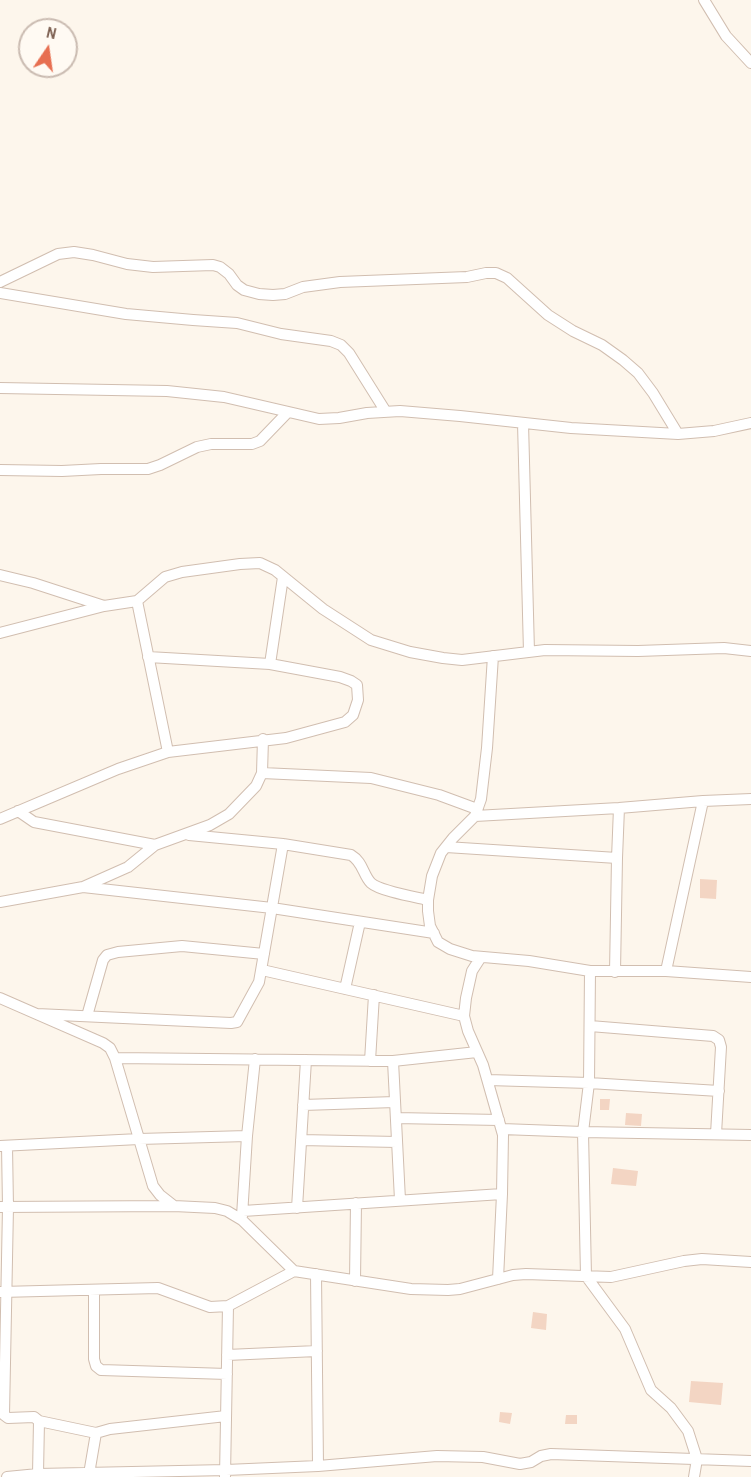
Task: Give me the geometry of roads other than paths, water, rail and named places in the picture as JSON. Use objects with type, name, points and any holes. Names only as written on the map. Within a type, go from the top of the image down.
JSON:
[{"type":"street","points":[[704,0],[726,36],[751,63]]},
{"type":"street","points":[[0,282],[58,254],[74,252],[127,264],[153,267],[213,265],[229,274],[244,290],[273,295],[285,294],[303,287],[340,282],[467,277],[496,273],[507,278],[548,315],[624,360],[638,373],[678,434]]},
{"type":"street","points":[[0,293],[126,314],[237,322],[281,334],[331,341],[341,345],[349,353],[386,412]]},
{"type":"street","points":[[0,388],[167,391],[224,397],[319,419],[400,411],[571,428],[678,434],[751,423]]},
{"type":"street","points":[[0,470],[148,469],[197,447],[211,444],[252,444],[260,441],[287,413]]},
{"type":"street","points":[[523,423],[529,652]]},
{"type":"street","points":[[0,633],[104,606],[137,601],[165,577],[182,572],[254,563],[266,565],[323,609],[371,640],[410,652],[443,658],[462,660],[544,651],[724,648],[751,651]]},
{"type":"street","points":[[0,575],[104,606]]},
{"type":"street","points":[[270,664],[283,577]]},
{"type":"street","points":[[137,601],[168,752]]},
{"type":"street","points":[[493,656],[484,781],[476,812],[441,853],[432,876],[428,900],[430,926],[438,942],[450,949],[472,956],[530,961],[590,971],[666,971],[751,977]]},
{"type":"street","points":[[0,819],[118,769],[168,752],[286,738],[345,722],[353,716],[358,700],[357,686],[340,677],[270,664],[148,657]]},
{"type":"street","points":[[0,902],[84,886],[128,867],[155,845],[210,825],[229,814],[256,786],[262,773],[263,740]]},
{"type":"street","points":[[262,773],[371,778],[439,795],[476,812],[619,808],[751,799]]},
{"type":"street","points":[[666,971],[703,801]]},
{"type":"street","points":[[615,972],[619,808]]},
{"type":"street","points":[[18,811],[34,822],[155,845]]},
{"type":"street","points":[[185,834],[283,844],[351,855],[357,858],[370,882],[381,888],[428,900]]},
{"type":"street","points":[[37,1014],[237,1022],[260,982],[283,844]]},
{"type":"street","points":[[446,847],[617,858]]},
{"type":"street","points":[[84,886],[272,908],[434,933]]},
{"type":"street","points":[[345,989],[360,922]]},
{"type":"street","points":[[87,1017],[103,960],[107,955],[182,946],[264,954]]},
{"type":"street","points":[[481,957],[472,971],[465,1016],[468,1031],[488,1080],[503,1135],[498,1279]]},
{"type":"street","points":[[262,970],[465,1016]]},
{"type":"street","points":[[590,971],[590,1083],[584,1132],[586,1276],[625,1329],[651,1390],[671,1408],[688,1431],[698,1459],[694,1477]]},
{"type":"street","points":[[370,1061],[374,995]]},
{"type":"street","points":[[0,998],[110,1048],[153,1186],[174,1206]]},
{"type":"street","points":[[590,1026],[713,1036],[719,1041],[721,1047],[716,1134]]},
{"type":"street","points":[[115,1058],[393,1061],[477,1052]]},
{"type":"street","points":[[255,1059],[246,1136],[242,1216],[294,1271]]},
{"type":"street","points":[[297,1208],[306,1060]]},
{"type":"street","points":[[393,1061],[400,1200]]},
{"type":"street","points":[[488,1080],[590,1083],[719,1091]]},
{"type":"street","points":[[303,1105],[395,1102]]},
{"type":"street","points":[[396,1118],[584,1132],[751,1135]]},
{"type":"street","points":[[226,1416],[110,1429],[96,1433],[39,1421],[34,1417],[8,1418],[4,1415],[3,1146],[246,1136]]},
{"type":"street","points":[[301,1140],[397,1142]]},
{"type":"street","points":[[4,1207],[174,1206],[215,1208],[242,1216],[356,1203],[502,1194]]},
{"type":"street","points":[[355,1281],[356,1203]]},
{"type":"street","points":[[3,1292],[158,1288],[210,1307],[228,1306],[294,1271],[411,1290],[448,1290],[513,1275],[611,1277],[702,1259],[751,1262]]},
{"type":"street","points":[[316,1274],[318,1466]]},
{"type":"street","points":[[94,1290],[94,1359],[96,1366],[101,1370],[227,1374]]},
{"type":"street","points":[[226,1474],[228,1306]]},
{"type":"street","points":[[227,1355],[317,1351]]},
{"type":"street","points":[[38,1474],[39,1421]]},
{"type":"street","points":[[89,1474],[96,1433]]},
{"type":"street","points":[[3,1477],[38,1474],[226,1474],[437,1456],[483,1457],[520,1464],[531,1462],[541,1455],[551,1454],[751,1461]]}]
